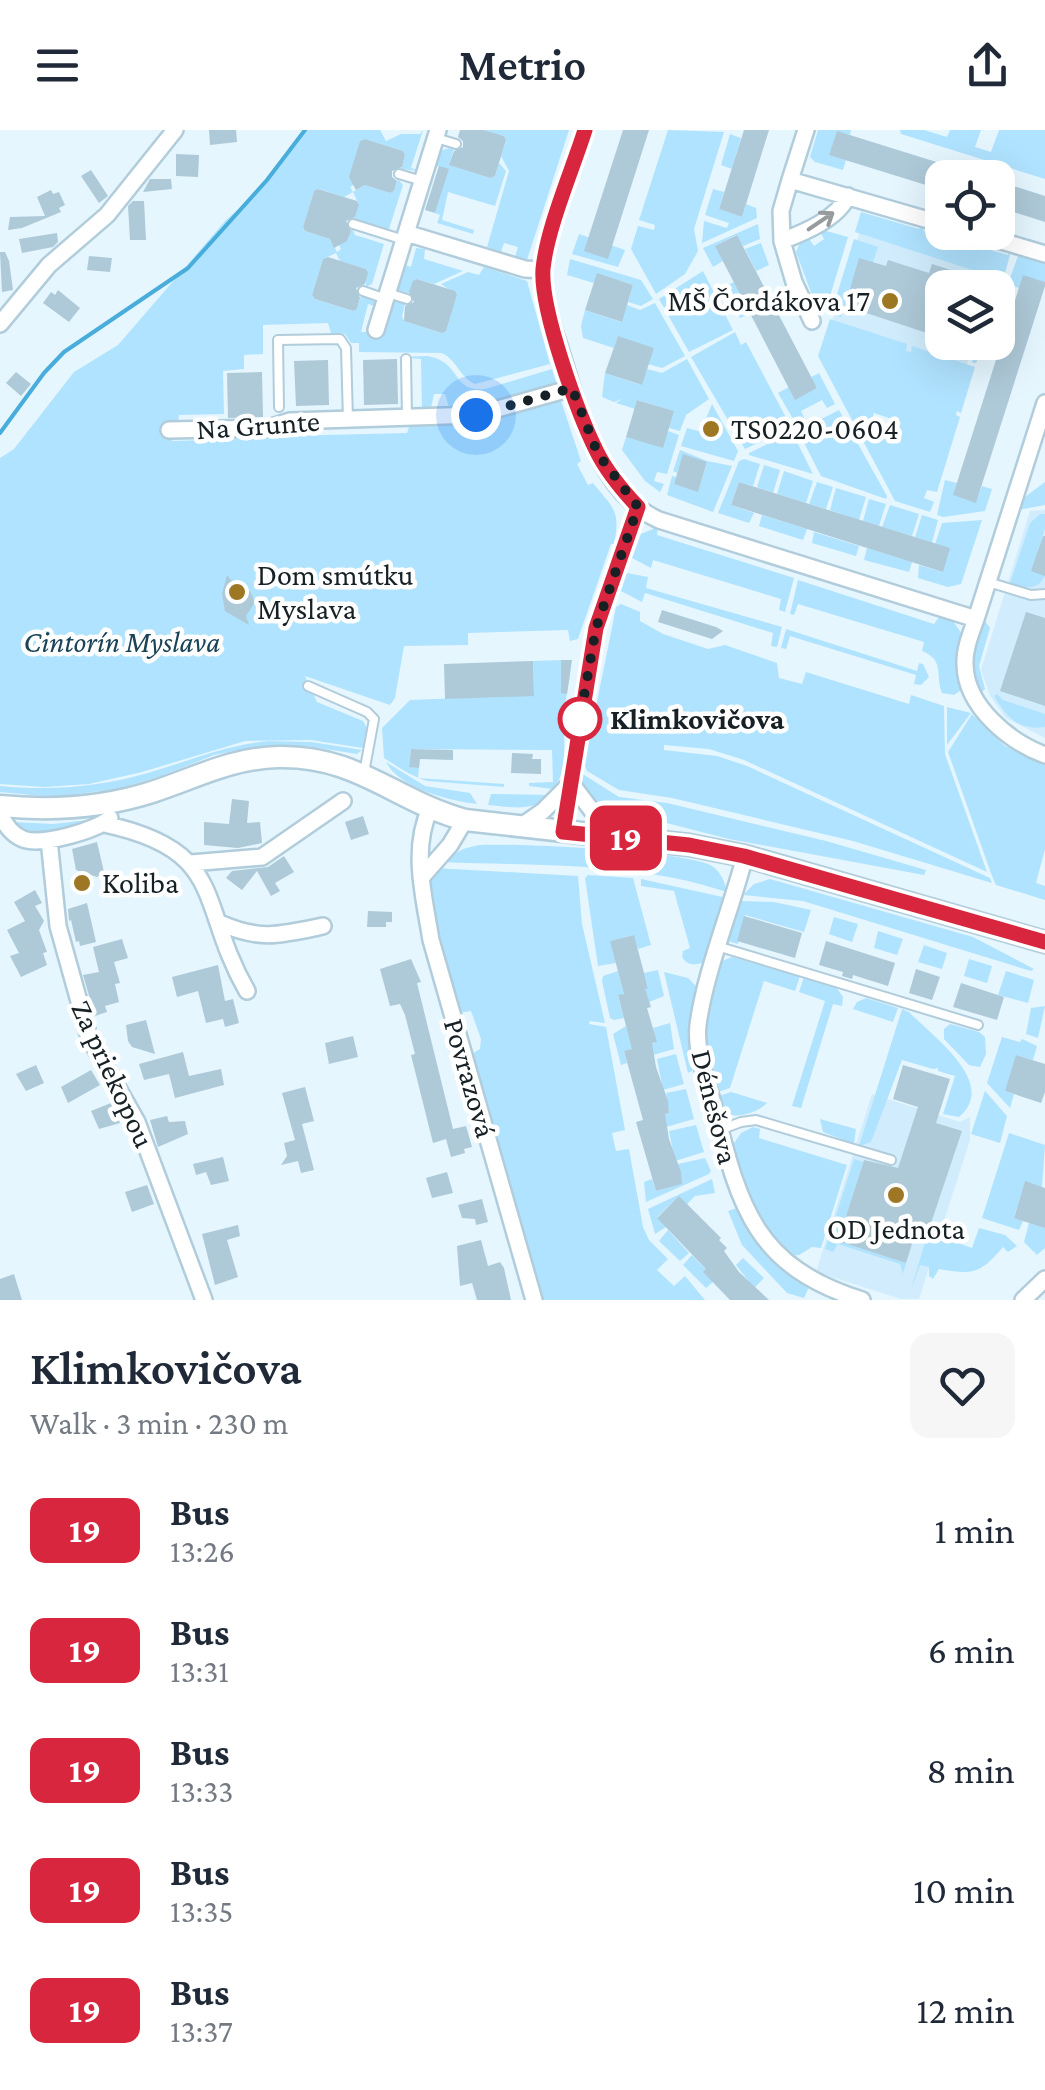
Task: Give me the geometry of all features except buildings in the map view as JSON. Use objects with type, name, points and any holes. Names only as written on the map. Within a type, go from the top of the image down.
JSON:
[{"type":"street","points":[[0,324],[49,265],[107,215],[175,130]]},
{"type":"street","points":[[585,130],[543,270],[547,302],[572,388],[598,454],[638,507],[654,518],[976,619]]},
{"type":"street","points":[[806,130],[781,212],[782,241],[794,282],[812,321]]},
{"type":"street","points":[[376,330],[437,134]]},
{"type":"street","points":[[790,180],[925,219]]},
{"type":"street","points":[[782,241],[838,210],[848,196]]},
{"type":"street","points":[[406,236],[534,272],[543,270]]},
{"type":"street","points":[[1015,245],[1045,254]]},
{"type":"street","name":"Na Grunte","points":[[168,430],[476,415],[572,388]]},
{"type":"street","points":[[1045,404],[964,662],[973,690],[987,714],[1004,733],[1045,755]]},
{"type":"street","points":[[1025,468],[1045,469]]},
{"type":"street","points":[[563,832],[596,628],[638,507]]},
{"type":"street","points":[[0,806],[56,810],[152,792],[220,766],[258,758],[304,758],[364,773],[430,809],[465,820],[689,845],[744,856],[1045,942]]},
{"type":"street","points":[[520,828],[543,812],[571,783]]},
{"type":"street","points":[[571,783],[596,816],[630,838]]},
{"type":"street","points":[[0,815],[20,838],[49,840],[104,824],[115,814],[118,800]]},
{"type":"street","points":[[190,863],[262,857],[343,802]]},
{"type":"street","name":"Povrazová","points":[[430,809],[420,832],[421,878],[430,940],[534,1300]]},
{"type":"street","points":[[421,878],[450,846],[465,820]]},
{"type":"street","points":[[104,824],[157,840],[198,870],[234,968],[247,991]]},
{"type":"street","name":"Za priekopou","points":[[49,840],[58,926],[89,1037],[136,1122],[204,1300]]},
{"type":"street","name":"Dénešova","points":[[744,856],[698,1031],[720,1130],[741,1199],[757,1230],[776,1253],[814,1280],[862,1300]]},
{"type":"street","points":[[220,923],[254,936],[282,935],[322,926]]},
{"type":"street","points":[[1023,1300],[1045,1279]]},
{"type":"lane","points":[[437,134],[456,144]]},
{"type":"lane","points":[[400,174],[422,181]]},
{"type":"lane","points":[[353,224],[406,236]]},
{"type":"lane","points":[[362,291],[407,299]]},
{"type":"lane","points":[[264,340],[278,340]]},
{"type":"lane","name":"Na Grunte","points":[[279,407],[278,340],[343,340],[348,420]]},
{"type":"lane","points":[[406,359],[407,418]]},
{"type":"lane","points":[[988,582],[1030,596],[1045,594]]},
{"type":"lane","points":[[308,686],[367,712],[374,719],[364,773]]},
{"type":"lane","points":[[720,947],[978,1026]]},
{"type":"lane","points":[[720,1130],[756,1120],[890,1160]]},
{"type":"shaded area","name":"MŠ Čordákova 17","points":[[861,227],[991,270],[925,270],[925,360],[968,360],[955,401],[828,334]]},
{"type":"shaded area","points":[[1045,510],[1045,738],[1006,718],[990,696],[981,670],[1030,511]]},
{"type":"shaded area","points":[[872,1094],[960,1122],[970,1117],[970,1140],[919,1299],[901,1299],[816,1272]]},
{"type":"green space","name":"Cintorín Myslava","points":[[305,130],[380,130],[386,141],[423,130],[411,168],[420,171],[401,169],[403,151],[365,139],[360,141],[354,185],[350,187],[353,192],[344,197],[314,191],[305,231],[330,239],[337,252],[341,249],[337,241],[347,241],[352,228],[355,235],[384,244],[372,284],[366,287],[366,269],[340,261],[336,253],[323,259],[312,295],[315,299],[352,311],[357,309],[361,296],[377,302],[377,307],[368,304],[361,332],[382,332],[394,301],[405,304],[404,321],[442,333],[457,295],[441,284],[468,272],[479,275],[484,267],[527,281],[550,364],[475,384],[442,353],[359,352],[359,343],[351,343],[345,334],[331,333],[328,323],[263,325],[263,354],[244,355],[244,369],[223,371],[224,414],[179,415],[178,425],[168,436],[173,441],[263,438],[285,433],[407,433],[410,424],[560,398],[581,461],[577,464],[588,485],[593,483],[616,516],[614,544],[578,639],[570,641],[568,630],[468,633],[468,645],[404,646],[395,698],[390,705],[305,676],[317,702],[363,721],[367,728],[363,748],[311,740],[245,741],[89,784],[0,784],[0,458],[14,449],[74,372],[118,345],[226,220],[248,201]]},
{"type":"green space","points":[[484,130],[569,130],[527,260],[515,257],[518,247],[504,243],[501,252],[487,247],[509,171],[501,156],[504,136]]},
{"type":"green space","points":[[668,130],[724,132],[694,229],[698,251],[685,274],[656,294],[631,249],[638,226],[654,230],[655,225],[639,220]]},
{"type":"green space","points":[[818,130],[851,130],[850,135],[837,132],[830,154],[846,160],[843,170],[810,157]]},
{"type":"green space","points":[[900,130],[924,130],[947,137],[950,130],[981,130],[975,147],[991,152],[999,130],[1045,130],[1045,179],[1015,170],[1015,160],[984,160],[901,134]]},
{"type":"green space","points":[[730,134],[741,138],[732,169],[721,165]]},
{"type":"green space","points":[[454,149],[450,162],[453,166],[490,178],[495,176],[499,163],[506,171],[495,206],[448,192],[442,220],[474,230],[473,234],[437,223],[440,215],[435,213],[448,170],[434,165],[438,151]]},
{"type":"green space","points":[[398,179],[403,185],[389,229],[398,232],[354,219],[359,205],[353,192],[365,185],[390,193]]},
{"type":"green space","points":[[713,189],[724,192],[719,209],[742,217],[746,204],[756,208],[757,218],[702,243],[704,221],[727,228],[729,223],[705,215]]},
{"type":"green space","points":[[861,212],[919,229],[922,224],[925,250],[990,250],[1008,255],[1011,251],[1006,270],[973,270],[855,232]]},
{"type":"green space","points":[[758,224],[760,239],[743,246],[736,235],[716,246],[723,261],[713,267],[703,248]]},
{"type":"green space","points":[[819,229],[848,237],[830,296],[816,306],[796,252],[808,237],[814,246],[824,239]]},
{"type":"green space","points":[[579,234],[625,250],[618,267],[572,254]]},
{"type":"green space","points":[[854,239],[878,247],[873,262],[850,288],[841,317],[831,314]]},
{"type":"green space","points":[[761,243],[769,265],[756,271],[745,249]]},
{"type":"green space","points":[[416,248],[425,249],[424,259],[463,271],[434,284],[417,279],[409,293],[398,290],[403,264],[411,267]]},
{"type":"green space","points":[[1019,253],[1045,261],[1045,282],[1023,276],[1019,288],[1015,287],[1013,270]]},
{"type":"green space","points":[[570,259],[641,280],[653,299],[641,306],[628,302],[633,285],[618,280],[594,283],[567,275]]},
{"type":"green space","points":[[703,271],[733,330],[689,352],[659,299]]},
{"type":"green space","points":[[734,282],[750,313],[740,318],[724,287]]},
{"type":"green space","points":[[655,303],[685,356],[662,368],[648,364],[653,348],[618,336],[614,348],[583,338],[585,310],[621,322],[627,305],[640,310]]},
{"type":"green space","points":[[830,319],[907,344],[906,351],[911,352],[912,346],[925,350],[925,360],[954,360],[975,367],[961,413],[957,411],[960,417],[937,492],[927,490],[924,498],[934,502],[930,512],[895,501],[818,356]],"holes":[[[874,413],[901,422],[896,438],[869,427]]]},
{"type":"green space","points":[[735,332],[741,345],[746,342],[790,425],[745,449],[691,357]]},
{"type":"green space","points":[[427,356],[446,364],[466,386],[474,389],[552,369],[557,385],[482,408],[450,410],[445,394],[434,394],[431,408],[422,410],[421,359],[397,357]]},
{"type":"green space","points":[[687,359],[709,399],[686,415],[680,431],[669,428],[673,411],[638,400],[635,409],[616,403],[622,399],[614,402],[602,397],[605,373],[641,385],[647,369],[662,373]]},
{"type":"green space","points":[[819,373],[835,404],[827,408],[822,400],[801,411],[805,420],[796,424],[778,393],[789,387],[796,399],[817,388],[811,377]]},
{"type":"green space","points":[[712,404],[738,451],[734,461],[681,446],[687,428],[716,436],[719,426],[705,421]]},
{"type":"green space","points":[[839,410],[886,499],[821,476],[798,431]]},
{"type":"green space","points":[[668,431],[679,435],[667,474],[657,472],[654,481],[664,484],[660,492],[645,481],[622,450],[626,437],[642,441]]},
{"type":"green space","points":[[792,432],[813,474],[749,455],[749,453]]},
{"type":"green space","points":[[680,450],[732,466],[713,512],[667,495],[672,476],[676,477],[674,484],[698,491],[707,463],[684,455],[677,473],[673,471]]},
{"type":"green space","points":[[739,461],[760,464],[753,486],[739,482],[731,505],[754,513],[749,523],[718,513]]},
{"type":"green space","points":[[764,465],[780,470],[773,493],[757,487]]},
{"type":"green space","points":[[784,471],[813,481],[806,503],[777,494]]},
{"type":"green space","points":[[945,480],[957,483],[954,495],[976,502],[982,486],[992,489],[985,511],[937,515]]},
{"type":"green space","points":[[817,482],[833,487],[826,509],[809,504]]},
{"type":"green space","points":[[1045,482],[1045,505],[1018,510],[1025,497]]},
{"type":"green space","points":[[836,488],[866,497],[859,520],[830,510]]},
{"type":"green space","points":[[869,499],[886,504],[879,526],[863,521]]},
{"type":"green space","points":[[890,505],[919,514],[912,536],[882,527]]},
{"type":"green space","points":[[1045,514],[1038,551],[1045,576],[1030,587],[1010,583],[1030,523]]},
{"type":"green space","points":[[762,515],[807,529],[803,540],[759,526]]},
{"type":"green space","points":[[922,515],[938,520],[932,543],[915,537]]},
{"type":"green space","points":[[982,520],[961,584],[948,587],[918,578],[919,565],[943,572],[935,544],[942,523]]},
{"type":"green space","points":[[658,526],[657,535],[794,578],[785,612],[779,610],[781,599],[653,560],[651,568],[632,558],[641,534]]},
{"type":"green space","points":[[814,532],[859,546],[856,556],[812,543]]},
{"type":"green space","points":[[867,548],[912,562],[909,572],[864,560]]},
{"type":"green space","points":[[627,573],[648,577],[646,588],[782,627],[777,647],[771,646],[773,633],[645,593],[642,602],[621,591]]},
{"type":"green space","points":[[798,580],[934,624],[940,616],[953,621],[962,634],[957,665],[964,688],[954,695],[942,693],[937,663],[922,651],[924,642],[798,604],[794,615],[790,614]]},
{"type":"green space","points":[[621,604],[640,612],[640,621],[663,634],[708,649],[725,645],[777,663],[779,678],[802,684],[806,672],[909,704],[911,695],[944,706],[945,754],[987,872],[744,760],[709,749],[664,745],[664,750],[717,756],[747,766],[990,878],[992,883],[853,841],[672,798],[619,790],[587,771],[616,607]]},
{"type":"green space","points":[[983,618],[990,628],[979,666],[985,689],[982,692],[974,664]]},
{"type":"green space","points":[[786,629],[917,671],[919,663],[923,664],[929,677],[921,685],[914,684],[916,675],[790,636],[786,649],[781,648]]},
{"type":"green space","points":[[561,660],[561,674],[570,675],[563,764],[553,789],[529,786],[553,782],[552,750],[411,749],[409,766],[419,768],[418,778],[384,758],[382,728],[410,700],[534,695],[533,661]]},
{"type":"green space","points":[[997,694],[1003,700],[1045,714],[1045,727],[1028,727],[1014,721],[999,704],[994,696]]},
{"type":"green space","points":[[947,707],[971,713],[947,745]]},
{"type":"green space","points":[[972,714],[1005,746],[1045,765],[1045,849],[1036,883],[1045,886],[1045,900],[996,885],[992,876],[948,752]]},
{"type":"green space","points":[[269,741],[311,742],[362,750],[357,754],[307,746],[254,747],[214,755],[118,789],[53,797],[0,792],[0,786],[56,788],[111,782],[223,750]]},
{"type":"green space","points":[[386,762],[425,786],[470,793],[477,804],[413,786]]},
{"type":"green space","points":[[581,773],[619,797],[667,803],[826,841],[926,870],[924,875],[729,839],[651,819],[608,814],[597,809],[582,785]]},
{"type":"green space","points":[[419,778],[504,784],[504,787],[427,781]]},
{"type":"green space","points":[[491,794],[556,795],[538,804],[516,807],[488,805]]},
{"type":"green space","points":[[97,819],[40,836],[30,836],[13,822],[53,824]]},
{"type":"green space","points":[[479,845],[600,849],[697,861],[718,871],[727,892],[622,870],[441,862]]},
{"type":"green space","points":[[435,868],[578,876],[582,924],[605,1023],[589,1024],[606,1027],[625,1130],[612,1133],[616,1151],[629,1149],[643,1227],[649,1240],[668,1259],[657,1270],[674,1286],[685,1276],[705,1300],[540,1300],[472,1062],[481,1039],[471,1011],[459,1013],[438,937],[428,884]]},
{"type":"green space","points":[[585,878],[633,878],[651,945],[638,949],[633,935],[611,941],[616,963],[598,966]]},
{"type":"green space","points":[[641,879],[727,898],[705,961],[692,964],[682,957],[683,951],[690,948],[674,891],[641,886]]},
{"type":"green space","points":[[770,879],[973,937],[1034,969],[803,901],[743,895],[754,884]]},
{"type":"green space","points":[[740,901],[774,902],[811,910],[804,932],[745,915],[738,944],[728,941]]},
{"type":"green space","points":[[834,917],[858,924],[852,942],[829,934]]},
{"type":"green space","points":[[878,931],[903,939],[897,955],[874,948]]},
{"type":"green space","points":[[924,945],[947,953],[942,969],[918,962]]},
{"type":"green space","points":[[732,957],[800,976],[795,991],[764,981],[730,1088],[718,1092],[705,1031],[722,961]]},
{"type":"green space","points":[[969,959],[992,966],[987,983],[964,976]]},
{"type":"green space","points":[[658,970],[664,996],[649,1002],[642,990],[648,987],[644,973]]},
{"type":"green space","points":[[618,971],[624,994],[618,996],[624,1018],[614,1020],[610,1018],[602,981],[603,976]]},
{"type":"green space","points":[[1006,971],[1034,980],[1028,1003],[998,995]]},
{"type":"green space","points":[[664,972],[688,978],[698,988],[696,1069],[688,1073]]},
{"type":"green space","points":[[804,977],[836,987],[843,997],[842,1006],[833,1004],[801,1108],[792,1106],[825,1001],[799,992]]},
{"type":"green space","points":[[866,998],[898,1008],[893,1022],[853,1009]]},
{"type":"green space","points":[[1045,1006],[1038,1038],[1026,1034],[1031,1008]]},
{"type":"green space","points":[[902,1009],[958,1061],[971,1090],[969,1104],[959,1117],[943,1114],[955,1076],[902,1060],[871,1142],[859,1146]]},
{"type":"green space","points":[[670,1023],[674,1049],[653,1055],[653,1028]]},
{"type":"green space","points":[[950,1024],[985,1037],[986,1054],[980,1067],[969,1065],[944,1039],[944,1029]]},
{"type":"green space","points":[[626,1026],[633,1049],[624,1051],[627,1063],[621,1065],[613,1034]]},
{"type":"green space","points":[[1002,1037],[1020,1042],[1022,1039],[1037,1046],[1033,1060],[1016,1055],[1005,1091],[1014,1094],[1010,1108],[987,1083]]},
{"type":"green space","points":[[676,1054],[684,1084],[663,1090],[657,1059]]},
{"type":"green space","points":[[686,1089],[694,1119],[666,1127],[662,1115],[669,1113],[666,1093]]},
{"type":"green space","points":[[985,1091],[1007,1116],[1000,1143],[971,1134]]},
{"type":"green space","points":[[731,1092],[767,1103],[746,1114],[728,1115],[723,1113],[719,1096]]},
{"type":"green space","points":[[820,1119],[856,1129],[854,1144],[823,1132]]},
{"type":"green space","points":[[696,1125],[704,1152],[675,1161],[669,1131]]},
{"type":"green space","points":[[753,1127],[760,1129],[759,1138],[847,1165],[821,1248],[812,1247],[788,1256],[761,1218],[732,1146],[741,1133]]},
{"type":"green space","points":[[1009,1133],[1045,1145],[1042,1187],[1025,1182],[1014,1217],[1023,1221],[1019,1230],[982,1218]]},
{"type":"green space","points":[[705,1158],[709,1174],[646,1202],[644,1182],[652,1179],[656,1191],[681,1184],[678,1164]]},
{"type":"green space","points":[[854,1159],[863,1162],[838,1241],[906,1263],[903,1274],[900,1264],[838,1244],[833,1252],[825,1249]]},
{"type":"green space","points":[[712,1179],[715,1193],[695,1196],[684,1207],[675,1200],[657,1217],[666,1227],[655,1234],[648,1209]]},
{"type":"green space","points":[[737,1208],[767,1253],[809,1287],[804,1298],[787,1293],[742,1245],[728,1211]]},
{"type":"green space","points":[[1029,1223],[1045,1228],[1045,1248],[1037,1255],[1024,1242]]},
{"type":"green space","points":[[979,1228],[1005,1235],[1017,1246],[1008,1252],[1003,1247],[975,1270],[939,1269],[933,1279],[929,1267],[920,1265],[910,1293],[928,1232],[972,1248]]},
{"type":"green space","points":[[668,1230],[689,1253],[680,1261],[659,1241]]},
{"type":"green space","points":[[692,1255],[713,1282],[706,1288],[683,1265]]},
{"type":"green space","points":[[743,1258],[764,1278],[754,1288],[736,1265]]},
{"type":"waterway","points":[[0,433],[64,352],[188,268],[267,180],[305,130]]},
{"type":"bus line","name":"19","points":[[585,130],[546,256],[544,287],[590,437],[613,477],[638,507],[596,628],[563,832],[689,845],[744,856],[1045,942]]},
{"type":"place","name":"MŠ Čordákova 17","points":[[890,301]]},
{"type":"place","name":"TS0220-0604","points":[[711,429]]},
{"type":"place","name":"Dom smútku Myslava","points":[[237,592]]},
{"type":"place","name":"Klimkovičova","points":[[580,719]]},
{"type":"place","name":"Koliba","points":[[82,883]]},
{"type":"place","name":"OD Jednota","points":[[896,1195]]},
{"type":"route","points":[[476,415],[572,388],[598,454],[638,507],[596,628],[580,719]]}]
